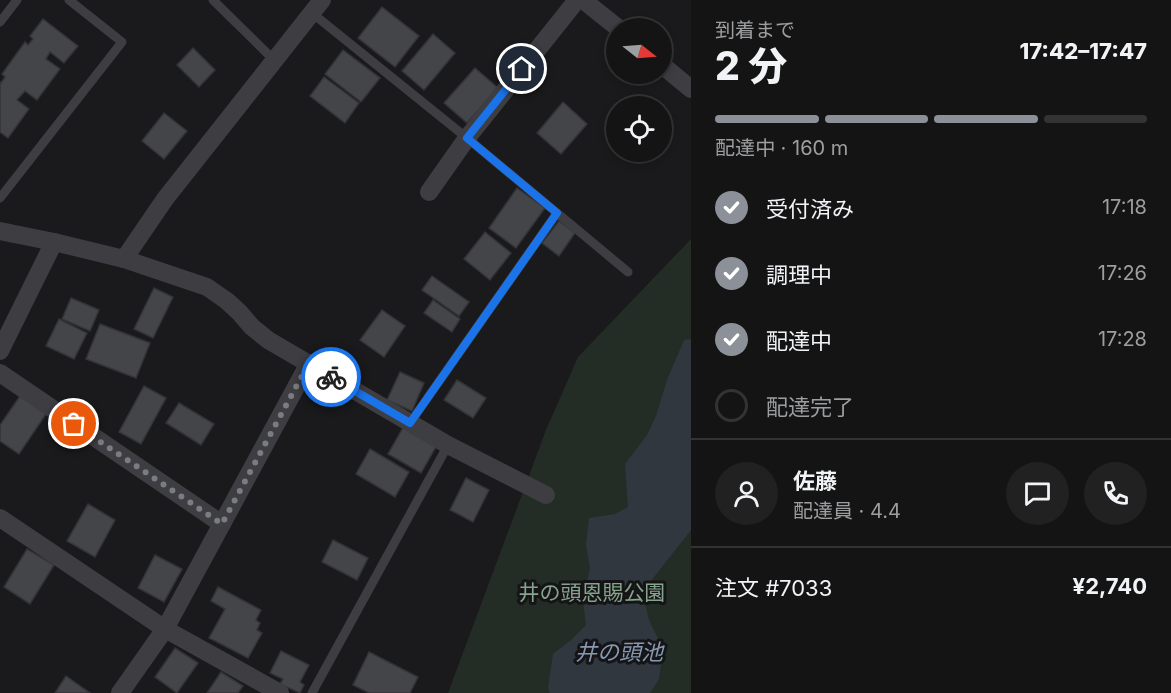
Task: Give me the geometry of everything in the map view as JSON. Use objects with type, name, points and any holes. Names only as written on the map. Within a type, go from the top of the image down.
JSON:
[{"type":"street","points":[[429,192],[467,138],[577,0]]},
{"type":"street","points":[[583,0],[606,18]]},
{"type":"street","points":[[124,259],[165,199],[317,6]]},
{"type":"street","points":[[672,73],[691,89]]},
{"type":"street","points":[[0,231],[124,259],[207,287],[233,306],[252,327],[268,340],[448,445],[546,495]]},
{"type":"street","points":[[0,351],[54,242]]},
{"type":"street","points":[[120,693],[165,629],[309,363]]},
{"type":"street","points":[[0,374],[222,524]]},
{"type":"street","points":[[0,518],[165,629],[271,691]]},
{"type":"lane","points":[[0,22],[17,0]]},
{"type":"lane","points":[[1,195],[122,42],[69,0]]},
{"type":"lane","points":[[213,0],[274,60]]},
{"type":"lane","points":[[317,6],[467,138],[628,272]]},
{"type":"lane","points":[[410,423],[557,213]]},
{"type":"lane","points":[[312,693],[448,445]]},
{"type":"green space","name":"井の頭恩賜公園","points":[[691,239],[691,693],[448,693],[546,430],[578,357]]},
{"type":"water","name":"井の頭池","points":[[691,339],[691,530],[654,577],[643,595],[649,620],[663,649],[659,679],[650,693],[550,693],[548,688],[553,654],[586,625],[583,600],[590,568],[586,545],[589,518],[615,514],[628,507],[625,464],[647,435],[684,340]]},
{"type":"building","points":[[382,7],[419,36],[395,67],[358,38]]},
{"type":"building","points":[[43,19],[78,46],[64,63],[50,52],[46,59],[60,69],[37,100],[25,91],[17,100],[29,109],[8,138],[0,132],[0,82],[5,77],[2,74],[25,42],[28,45],[33,39],[30,36]]},
{"type":"building","points":[[433,34],[455,53],[424,90],[402,71]]},
{"type":"building","points":[[193,48],[215,70],[199,87],[177,65]]},
{"type":"building","points":[[343,50],[380,78],[361,102],[325,74]]},
{"type":"building","points":[[475,68],[498,88],[467,123],[444,103]]},
{"type":"building","points":[[324,77],[359,103],[345,123],[310,96]]},
{"type":"building","points":[[563,102],[587,124],[561,154],[537,133]]},
{"type":"building","points":[[164,113],[187,131],[164,159],[142,141]]},
{"type":"building","points":[[517,188],[545,208],[516,248],[489,228]]},
{"type":"building","points":[[559,221],[575,233],[559,256],[542,243]]},
{"type":"building","points":[[485,232],[511,253],[490,280],[464,259]]},
{"type":"building","points":[[432,276],[469,302],[459,316],[422,290]]},
{"type":"building","points":[[154,288],[173,297],[153,338],[134,329]]},
{"type":"building","points":[[71,298],[99,310],[90,331],[62,319]]},
{"type":"building","points":[[433,300],[460,319],[452,332],[424,313]]},
{"type":"building","points":[[382,310],[405,326],[384,357],[360,340]]},
{"type":"building","points":[[59,319],[87,333],[74,359],[46,346]]},
{"type":"building","points":[[100,324],[150,343],[136,378],[86,359]]},
{"type":"building","points":[[400,372],[424,383],[412,411],[387,400]]},
{"type":"building","points":[[457,380],[486,398],[473,418],[444,400]]},
{"type":"building","points":[[144,386],[166,398],[141,444],[119,432]]},
{"type":"building","points":[[20,396],[46,414],[19,454],[0,441],[0,425]]},
{"type":"building","points":[[179,403],[214,424],[201,445],[166,423]]},
{"type":"building","points":[[404,426],[437,445],[421,473],[388,454]]},
{"type":"building","points":[[370,449],[409,472],[395,497],[356,474]]},
{"type":"building","points":[[466,478],[489,490],[473,522],[450,510]]},
{"type":"building","points":[[88,504],[115,520],[95,557],[67,541]]},
{"type":"building","points":[[333,540],[368,558],[357,580],[322,562]]},
{"type":"building","points":[[27,549],[54,565],[30,604],[4,587]]},
{"type":"building","points":[[155,555],[182,569],[164,602],[138,588]]},
{"type":"building","points":[[218,587],[261,610],[256,620],[260,623],[257,630],[262,633],[248,658],[209,638],[225,609],[211,601]]},
{"type":"building","points":[[175,648],[198,663],[177,693],[155,677]]},
{"type":"building","points":[[281,651],[309,665],[300,682],[304,685],[300,693],[280,684],[283,679],[270,673]]},
{"type":"building","points":[[369,652],[418,677],[410,693],[369,693],[353,685]]},
{"type":"building","points":[[221,672],[243,686],[238,693],[207,693]]},
{"type":"building","points":[[66,676],[90,693],[55,693]]},
{"type":"way so far","points":[[74,424],[222,524],[309,363],[331,377]]},
{"type":"route","points":[[331,377],[410,423],[557,213],[467,138],[522,69]]}]
